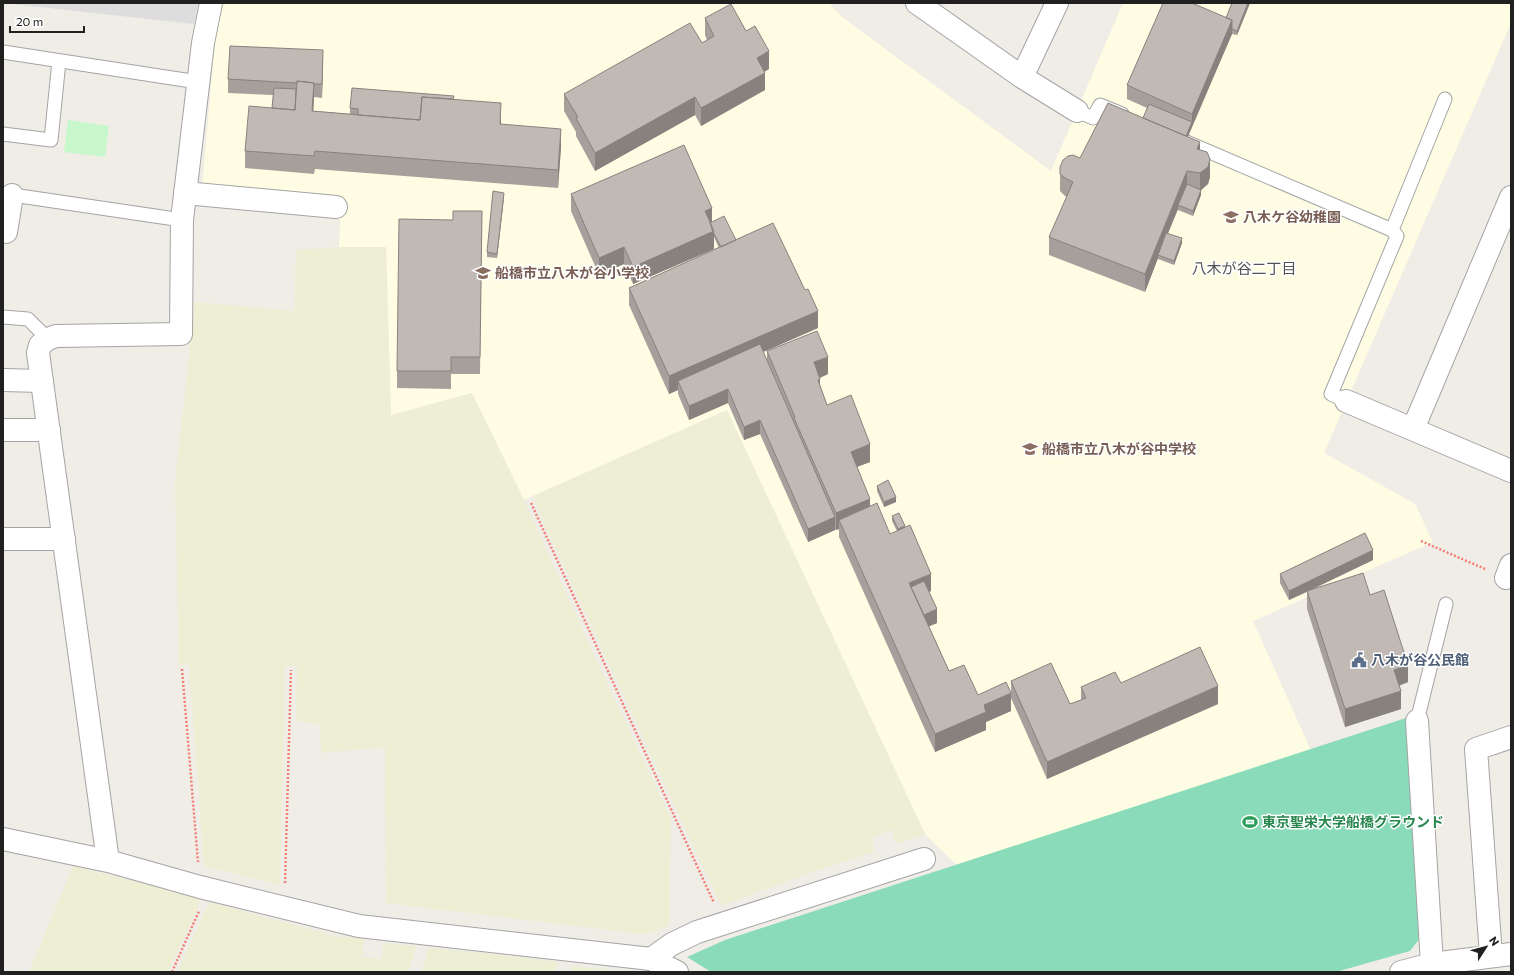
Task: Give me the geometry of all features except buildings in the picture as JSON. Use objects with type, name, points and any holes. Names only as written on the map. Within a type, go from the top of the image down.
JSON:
[{"type":"street","points":[[108,862],[38,353],[40,345],[48,338],[56,336],[181,334],[182,220],[203,43],[211,3]]},
{"type":"street","points":[[917,3],[1022,77],[1076,111]]},
{"type":"street","points":[[1022,77],[1056,3]]},
{"type":"street","points":[[185,193],[336,207]]},
{"type":"street","points":[[6,232],[7,194]]},
{"type":"street","points":[[1413,429],[1511,197]]},
{"type":"street","points":[[3,380],[42,381]]},
{"type":"street","points":[[1346,401],[1511,471]]},
{"type":"street","points":[[3,430],[49,430]]},
{"type":"street","points":[[3,539],[64,539]]},
{"type":"street","points":[[1417,721],[1432,964]]},
{"type":"street","points":[[1401,972],[1432,964],[1501,955],[1476,749],[1511,737]]},
{"type":"street","points":[[3,838],[108,862],[205,888],[359,926],[651,959],[677,972]]},
{"type":"street","points":[[651,959],[672,944],[697,932],[924,859]]},
{"type":"lane","points":[[3,52],[198,82]]},
{"type":"lane","points":[[3,134],[51,140],[59,61]]},
{"type":"lane","points":[[1392,230],[1445,99]]},
{"type":"lane","points":[[1076,111],[1093,118],[1100,105],[1136,121]]},
{"type":"lane","points":[[1173,136],[1392,230],[1397,236],[1331,394],[1346,401]]},
{"type":"lane","points":[[7,194],[182,220]]},
{"type":"lane","points":[[3,317],[28,318],[48,338]]},
{"type":"lane","points":[[1417,721],[1446,604]]},
{"type":"path","points":[[531,503],[723,923]]},
{"type":"path","points":[[1421,540],[1508,572]]},
{"type":"path","points":[[172,972],[205,888],[182,669]]},
{"type":"path","points":[[284,907],[291,670]]},
{"type":"shaded area","points":[[3,3],[198,3],[194,24]]},
{"type":"shaded area","points":[[223,3],[829,3],[842,17],[1051,171],[1123,3],[1511,3],[1511,23],[1324,453],[1415,504],[1433,542],[1253,621],[1312,753],[968,876],[925,834],[727,410],[524,500],[472,393],[391,416],[386,247],[339,247],[341,202],[202,188],[215,41]]},
{"type":"shaded area","points":[[339,247],[386,247],[391,415],[472,393],[524,500],[595,657],[671,819],[669,926],[643,934],[386,903],[385,747],[321,753],[320,724],[296,721],[297,666],[285,666],[280,885],[204,866],[189,665],[179,665],[175,482],[195,302],[294,311],[296,250]]},
{"type":"shaded area","points":[[727,410],[925,834],[896,844],[892,830],[873,837],[874,852],[812,872],[721,906],[545,526],[533,496]]},
{"type":"shaded area","points":[[73,866],[202,898],[168,972],[29,972]]},
{"type":"shaded area","points":[[209,902],[338,937],[364,938],[362,957],[381,959],[383,943],[417,946],[408,972],[177,972]]},
{"type":"shaded area","points":[[429,948],[559,962],[553,972],[421,972]]},
{"type":"shaded area","points":[[573,966],[629,972],[569,972]]},
{"type":"green space","points":[[68,120],[109,126],[105,157],[64,152]]},
{"type":"green space","name":"東京聖栄大学船橋グラウンド","points":[[1406,718],[1421,937],[1410,951],[1336,972],[711,972],[687,957],[725,940]]},
{"type":"place","name":"八木ケ谷幼稚園","points":[[1231,217]]},
{"type":"place","name":"船橋市立八木が谷小学校","points":[[483,273]]},
{"type":"place","name":"船橋市立八木が谷中学校","points":[[1030,449]]},
{"type":"place","name":"八木が谷公民館","points":[[1359,660]]},
{"type":"place","name":"東京聖栄大学船橋グラウンド","points":[[1250,822]]},
{"type":"district","name":"八木が谷二丁目","points":[[1244,269]]}]
